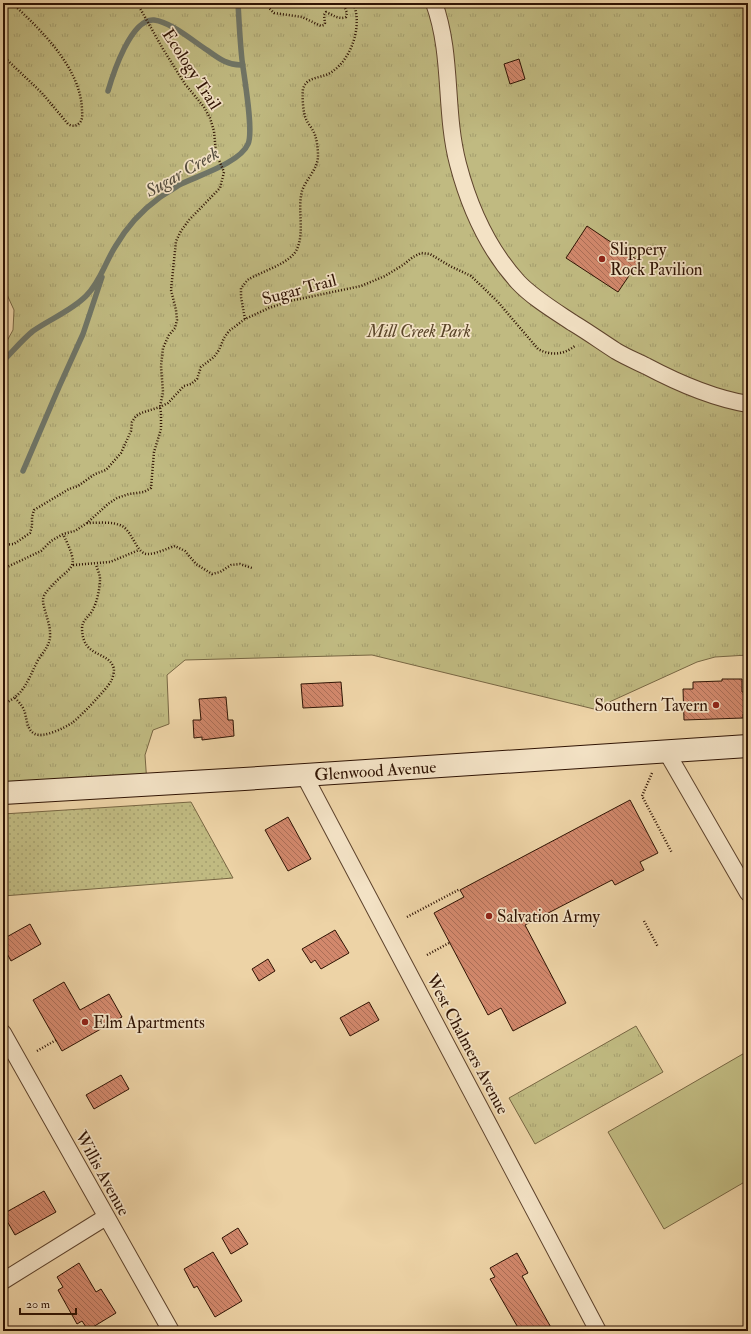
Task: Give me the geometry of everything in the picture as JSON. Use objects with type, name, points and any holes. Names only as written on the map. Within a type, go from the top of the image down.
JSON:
[{"type":"main road","name":"Glenwood Avenue","points":[[3,793],[748,746]]},
{"type":"street","points":[[434,3],[442,30],[446,56],[453,142],[466,190],[480,223],[495,252],[518,282],[547,305],[617,352],[695,389],[735,402],[748,404]]},
{"type":"street","points":[[666,751],[748,893]]},
{"type":"street","name":"West Chalmers Avenue","points":[[304,775],[598,1331]]},
{"type":"street","name":"Willis Avenue","points":[[3,1033],[171,1331]]},
{"type":"street","points":[[3,1281],[106,1217]]},
{"type":"path","points":[[3,56],[42,93],[68,124],[72,126],[80,123],[82,119],[82,102],[67,64],[25,15],[12,3]]},
{"type":"path","name":"Ecology Trail","points":[[87,523],[117,498],[128,494],[144,492],[151,488],[154,452],[161,429],[162,413],[160,407],[163,392],[161,366],[163,348],[175,328],[177,320],[171,290],[176,242],[181,231],[189,220],[220,188],[224,172],[218,158],[210,118],[204,107],[185,84],[137,3]]},
{"type":"path","points":[[270,3],[269,8],[274,13],[302,17],[321,26],[325,23],[324,15],[326,12],[337,17],[346,17],[347,13],[343,3]]},
{"type":"path","name":"Sugar Trail","points":[[354,3],[357,16],[357,25],[352,47],[344,61],[332,73],[309,80],[303,90],[303,113],[315,135],[318,157],[317,163],[302,191],[300,242],[292,257],[248,280],[241,288],[241,298],[245,319],[269,308],[290,301],[361,286],[386,276],[421,253],[430,254],[471,276],[498,302],[538,349],[546,353],[562,353],[572,348],[589,333]]},
{"type":"path","points":[[3,545],[14,544],[30,533],[34,510],[39,506],[47,503],[68,489],[78,486],[96,474],[106,470],[121,453],[125,441],[131,431],[132,422],[136,416],[168,403],[184,386],[191,384],[197,379],[201,367],[214,357],[229,331],[245,319]]},
{"type":"path","points":[[3,569],[41,551],[51,541],[63,534],[75,531],[87,523],[114,523],[122,526],[130,532],[139,550],[143,553],[149,554],[175,546],[185,551],[196,564],[212,574],[220,572],[231,565],[240,564],[252,568]]},
{"type":"path","points":[[3,704],[15,698],[26,686],[50,642],[50,632],[43,600],[50,588],[70,570],[73,565],[73,558],[70,548],[63,534]]},
{"type":"path","points":[[73,565],[110,562],[139,550]]},
{"type":"path","points":[[15,698],[24,709],[31,731],[42,735],[58,731],[73,722],[112,681],[114,670],[110,662],[89,648],[83,638],[82,627],[84,619],[92,611],[98,590],[100,578],[96,564]]},
{"type":"path","points":[[652,772],[642,796],[672,852]]},
{"type":"path","points":[[407,917],[460,889]]},
{"type":"path","points":[[644,921],[658,947]]},
{"type":"path","points":[[427,955],[449,943]]},
{"type":"path","points":[[37,1051],[56,1040]]},
{"type":"green space","name":"Mill Creek Park","points":[[3,3],[748,3],[748,655],[715,657],[697,662],[594,709],[372,655],[185,660],[167,675],[169,724],[153,730],[145,755],[147,784],[3,795],[3,348],[13,330],[14,310],[3,286]]},
{"type":"green space","points":[[191,802],[233,878],[3,896],[3,814]]},
{"type":"green space","points":[[636,1026],[663,1072],[535,1144],[509,1098]]},
{"type":"green space","points":[[748,1051],[748,1180],[664,1229],[608,1132]]},
{"type":"building","points":[[519,59],[525,79],[510,84],[504,64]]},
{"type":"building","name":"Slippery Rock Pavilion","points":[[587,226],[639,261],[618,292],[566,258]]},
{"type":"building","name":"Southern Tavern","points":[[722,679],[742,679],[742,692],[748,692],[748,714],[743,714],[743,718],[684,720],[683,689],[693,689],[693,682],[722,681]]},
{"type":"building","points":[[341,682],[343,706],[303,708],[301,684]]},
{"type":"building","points":[[226,697],[228,720],[233,720],[234,736],[202,740],[202,737],[194,738],[193,720],[201,720],[199,699]]},
{"type":"building","name":"Salvation Army","points":[[630,800],[658,853],[640,862],[644,870],[615,885],[612,880],[525,925],[566,1003],[513,1031],[501,1008],[488,1015],[434,913],[464,897],[460,890]]},
{"type":"building","points":[[288,817],[311,859],[288,871],[265,830]]},
{"type":"building","points":[[30,924],[41,944],[11,961],[3,946],[3,939]]},
{"type":"building","points":[[335,930],[349,953],[321,969],[315,960],[311,963],[302,949]]},
{"type":"building","points":[[268,959],[275,971],[259,981],[252,969]]},
{"type":"building","name":"Elm Apartments","points":[[64,982],[80,1010],[109,994],[122,1017],[62,1051],[33,1000]]},
{"type":"building","points":[[369,1002],[379,1020],[350,1036],[340,1018]]},
{"type":"building","points":[[121,1075],[129,1089],[94,1109],[86,1095]]},
{"type":"building","points":[[44,1191],[56,1212],[15,1235],[3,1214]]},
{"type":"building","points":[[238,1228],[248,1244],[231,1254],[222,1238]]},
{"type":"building","points":[[213,1252],[242,1301],[215,1317],[197,1286],[194,1288],[184,1269]]},
{"type":"building","points":[[517,1253],[528,1273],[522,1276],[553,1331],[520,1331],[490,1279],[495,1277],[490,1268]]},
{"type":"building","points":[[79,1263],[96,1292],[101,1289],[116,1313],[88,1330],[82,1321],[77,1324],[58,1290],[63,1287],[57,1277]]},
{"type":"waterway","name":"Sugar Creek","points":[[3,361],[33,331],[74,306],[91,291],[119,240],[134,220],[146,208],[179,185],[227,163],[243,151],[248,144],[250,138],[250,128],[242,60],[238,3]]},
{"type":"waterway","points":[[108,91],[124,48],[131,37],[138,28],[146,22],[154,20],[161,21],[175,28],[224,61],[243,65]]},
{"type":"waterway","points":[[23,471],[83,334],[102,277]]},
{"type":"place","name":"Slippery Rock Pavilion","points":[[602,259]]},
{"type":"place","name":"Southern Tavern","points":[[716,705]]},
{"type":"place","name":"Salvation Army","points":[[489,916]]},
{"type":"place","name":"Elm Apartments","points":[[85,1022]]}]
